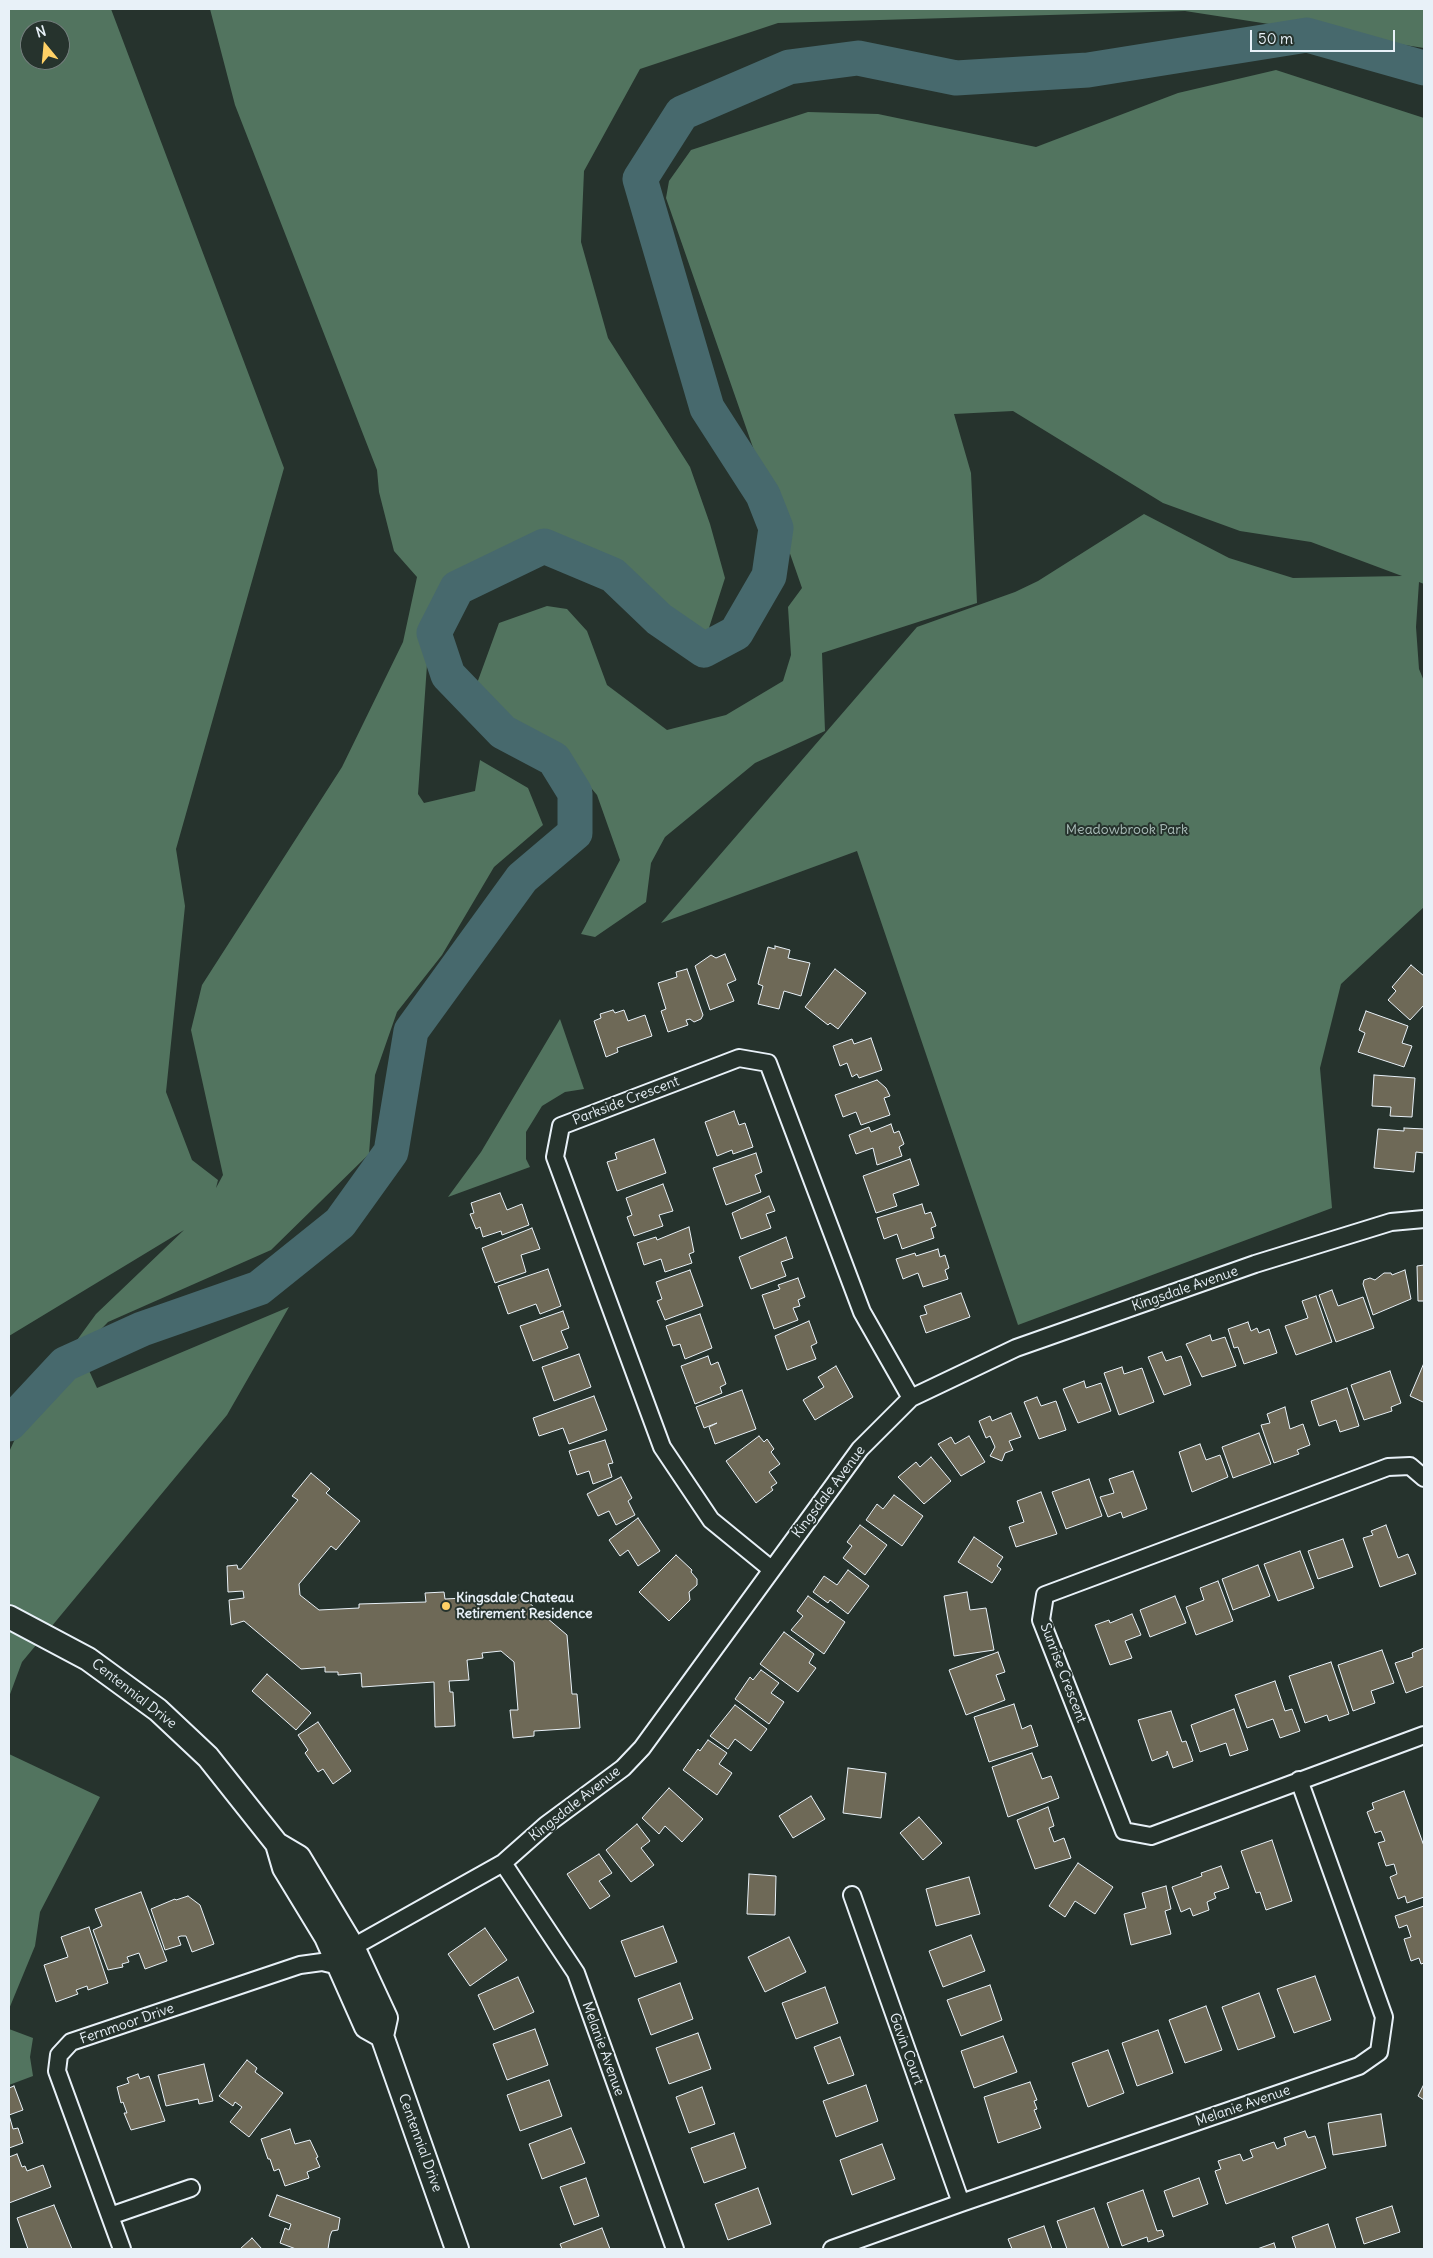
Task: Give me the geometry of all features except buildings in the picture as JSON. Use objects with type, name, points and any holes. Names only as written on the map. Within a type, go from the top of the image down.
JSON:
[{"type":"main road","name":"Centennial Drive","points":[[9,1617],[88,1659],[158,1710],[208,1757],[277,1844],[299,1857],[353,1947],[386,2018],[382,2036],[458,2249]]},
{"type":"main road","name":"Centennial Drive","points":[[277,1844],[284,1868],[326,1937],[366,2026],[382,2036]]},
{"type":"street","name":"Parkside Crescent","points":[[771,1569],[711,1520],[662,1447],[555,1157],[561,1126],[739,1058],[768,1063],[862,1312],[911,1398]]},
{"type":"street","name":"Kingsdale Avenue","points":[[353,1947],[502,1863],[546,1825],[623,1768],[642,1748],[860,1448],[911,1398],[1016,1348],[1246,1267],[1391,1222],[1424,1219]]},
{"type":"street","name":"Sunrise Crescent","points":[[1424,1478],[1410,1466],[1388,1467],[1045,1595],[1041,1620],[1124,1831],[1151,1836],[1424,1735]]},
{"type":"street","name":"Melanie Avenue","points":[[832,2249],[961,2202],[1359,2066],[1379,2052],[1384,2017],[1299,1780]]},
{"type":"street","name":"Melanie Avenue","points":[[502,1863],[576,1973],[675,2249]]},
{"type":"street","name":"Gavin Court","points":[[852,1895],[961,2202]]},
{"type":"street","name":"Fernmoor Drive","points":[[122,2249],[57,2071],[59,2055],[71,2042],[310,1962],[339,1966]]},
{"type":"street","points":[[110,2216],[191,2188]]},
{"type":"green space","points":[[9,9],[111,9],[284,468],[176,849],[185,906],[166,1092],[192,1160],[218,1180],[216,1188],[223,1175],[191,1030],[202,985],[342,767],[403,642],[417,577],[394,551],[379,492],[377,470],[235,105],[210,9],[1424,9],[1424,48],[1185,11],[778,23],[640,69],[584,171],[581,242],[608,338],[690,467],[710,524],[725,578],[708,631],[692,646],[669,640],[575,559],[547,548],[493,562],[437,610],[429,636],[418,794],[424,803],[475,791],[480,760],[528,788],[543,825],[494,867],[442,955],[397,1012],[375,1075],[369,1154],[271,1250],[108,1322],[80,1351],[97,1388],[289,1307],[227,1415],[22,1662],[9,1697],[9,1452],[32,1402],[96,1314],[184,1230],[9,1336]]},
{"type":"green space","name":"Meadowbrook Park","points":[[1276,70],[1424,118],[1424,584],[1419,582],[1416,627],[1419,669],[1424,681],[1424,907],[1341,984],[1320,1068],[1332,1208],[1018,1325],[857,851],[661,923],[917,627],[1015,592],[1038,581],[1144,514],[1229,558],[1293,578],[1402,576],[1311,542],[1240,531],[1163,503],[1013,411],[954,414],[971,473],[977,603],[822,653],[825,731],[755,763],[665,837],[651,863],[646,902],[595,937],[581,934],[620,860],[597,795],[571,764],[540,759],[495,728],[472,697],[499,623],[547,606],[567,609],[587,631],[607,685],[667,730],[726,715],[783,681],[791,655],[788,607],[802,588],[666,198],[669,181],[691,150],[808,112],[878,114],[1036,147],[1178,93]]},
{"type":"green space","points":[[560,1019],[584,1089],[565,1092],[542,1106],[526,1132],[526,1159],[530,1167],[448,1197],[481,1152]]},
{"type":"green space","points":[[9,1754],[100,1797],[40,1912],[35,1946],[9,2009]]},
{"type":"green space","points":[[9,2029],[33,2038],[30,2057],[33,2076],[9,2085]]},
{"type":"waterway","points":[[9,1424],[65,1364],[142,1329],[259,1288],[340,1223],[391,1152],[411,1031],[522,878],[575,833],[575,793],[554,759],[503,732],[448,675],[434,633],[457,588],[544,546],[613,575],[659,619],[704,650],[736,633],[769,576],[776,528],[763,495],[707,408],[640,179],[682,113],[789,67],[858,58],[956,78],[1088,70],[1307,35],[1424,68]]},
{"type":"place","name":"Kingsdale Chateau Retirement Residence","points":[[446,1606]]}]
